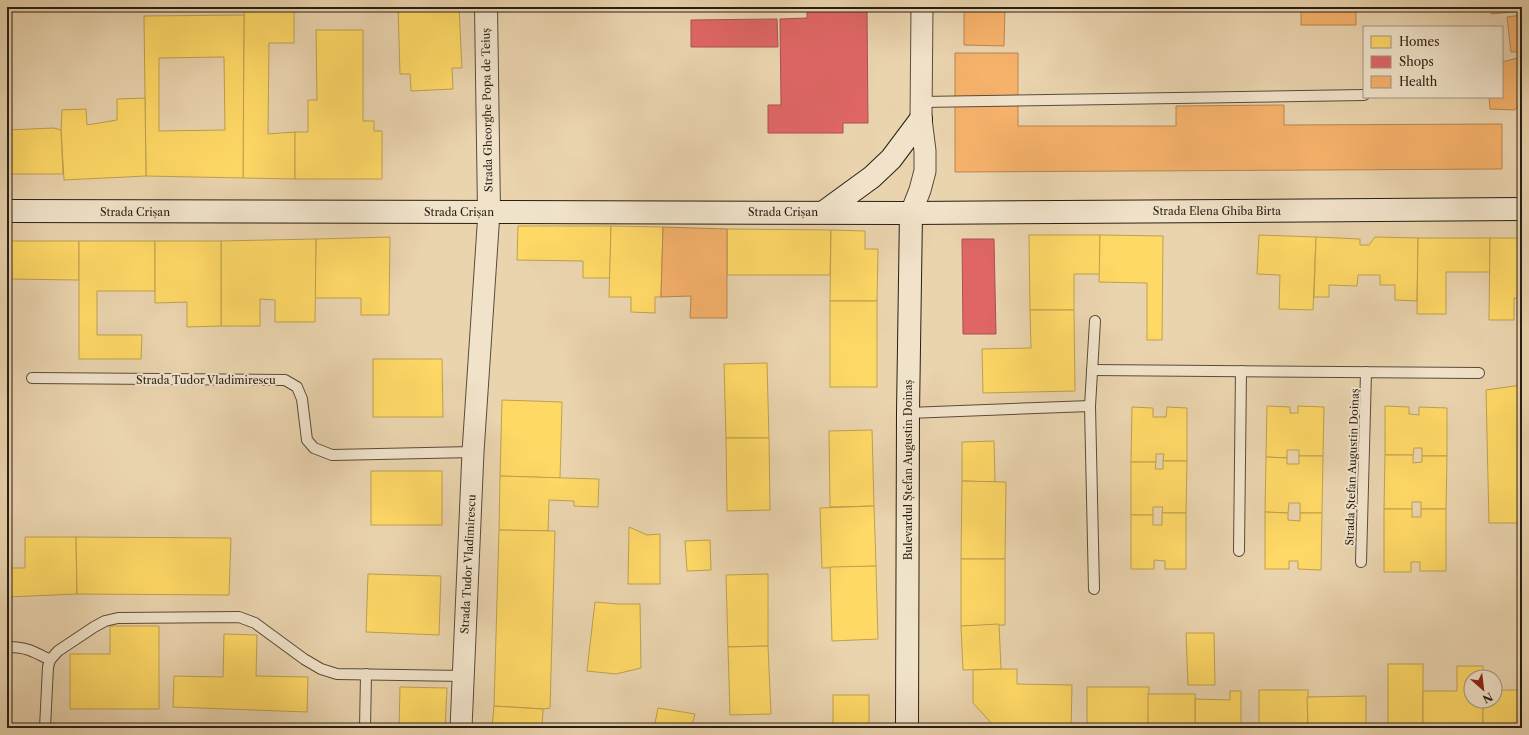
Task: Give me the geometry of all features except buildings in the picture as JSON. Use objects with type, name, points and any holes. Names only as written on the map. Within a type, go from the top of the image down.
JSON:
[{"type":"main road","name":"Strada Gheorghe Popa de Teiuș","points":[[486,7],[489,212]]},
{"type":"main road","points":[[824,212],[872,177],[891,159],[921,111]]},
{"type":"main road","name":"Strada Elena Ghiba Birta","points":[[911,212],[1522,209]]},
{"type":"main road","name":"Strada Crișan","points":[[7,211],[911,212]]},
{"type":"main road","name":"Bulevardul Ștefan Augustin Doinaș","points":[[907,728],[908,413],[911,212]]},
{"type":"street","points":[[911,212],[920,190],[924,171],[925,151],[921,111],[922,7]]},
{"type":"street","name":"Strada Tudor Vladimirescu","points":[[462,728],[473,452],[489,212]]},
{"type":"lane","points":[[921,111],[1363,95]]},
{"type":"lane","points":[[1094,589],[1090,406],[1095,321]]},
{"type":"lane","name":"Strada Ștefan Augustin Doinaș","points":[[1092,370],[1479,373]]},
{"type":"lane","points":[[1239,551],[1240,371]]},
{"type":"lane","name":"Strada Ștefan Augustin Doinaș","points":[[1361,562],[1366,372]]},
{"type":"lane","name":"Strada Tudor Vladimirescu","points":[[32,378],[285,380],[297,387],[302,399],[307,440],[314,448],[332,455],[473,452]]},
{"type":"lane","points":[[908,413],[1090,406]]},
{"type":"lane","points":[[45,728],[48,667],[50,660],[58,651],[94,626],[118,618],[239,617],[255,623],[321,670],[338,674],[464,676]]},
{"type":"lane","points":[[7,647],[22,647],[30,649],[50,660]]},
{"type":"lane","points":[[365,728],[366,674]]}]
